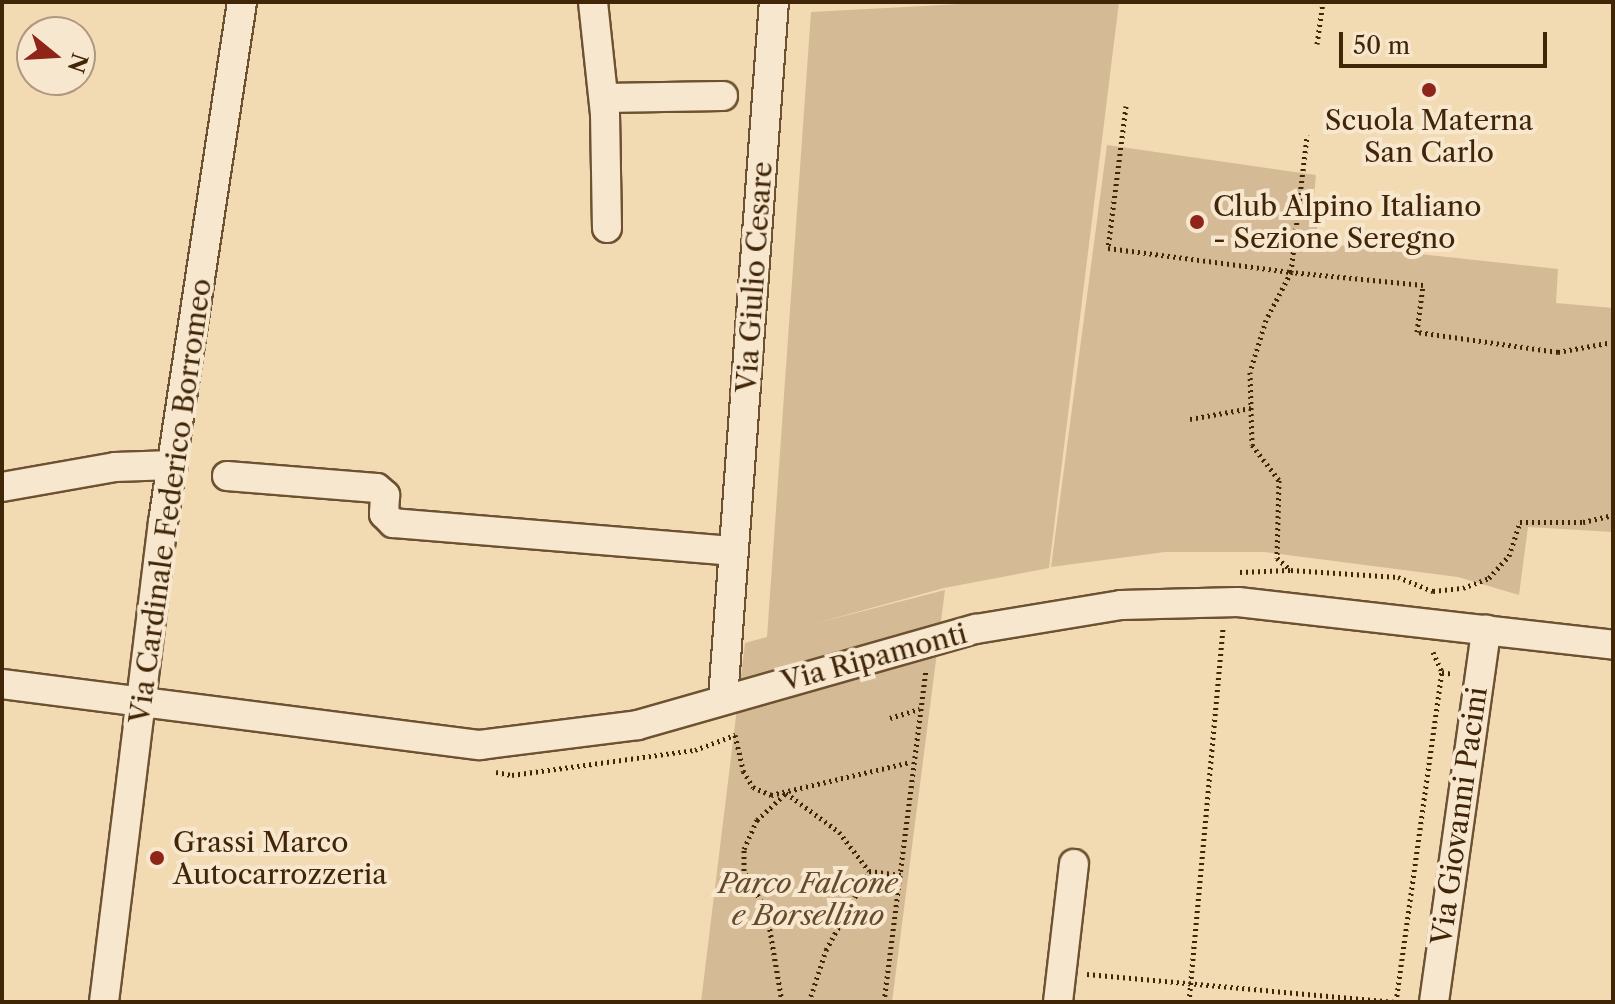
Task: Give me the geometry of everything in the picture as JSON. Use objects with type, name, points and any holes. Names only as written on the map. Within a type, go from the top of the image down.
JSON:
[{"type":"street","name":"Via Cardinale Federico Borromeo","points":[[104,1002],[173,465],[242,2]]},
{"type":"street","points":[[593,2],[604,98],[607,228]]},
{"type":"street","name":"Via Giulio Cesare","points":[[723,699],[774,2]]},
{"type":"street","points":[[604,98],[723,96]]},
{"type":"street","points":[[2,487],[115,467],[173,465]]},
{"type":"street","points":[[227,476],[377,488],[385,495],[384,514],[393,523],[733,551]]},
{"type":"street","name":"Via Ripamonti","points":[[2,684],[480,745],[638,725],[976,629],[1121,605],[1238,602],[1613,645]]},
{"type":"street","name":"Via Giovanni Pacini","points":[[1434,1002],[1486,630]]},
{"type":"street","points":[[1058,1002],[1074,864]]},
{"type":"path","points":[[1317,44],[1323,2]]},
{"type":"path","points":[[1126,106],[1108,248],[1291,272],[1423,285],[1417,332],[1558,352],[1613,342]]},
{"type":"path","points":[[1307,135],[1291,272],[1266,320],[1250,372],[1252,445],[1279,480],[1277,558],[1291,570],[1398,577],[1433,591],[1463,588],[1489,578],[1509,556],[1520,522],[1583,522],[1613,515]]},
{"type":"path","points":[[1190,419],[1251,408]]},
{"type":"path","points":[[1209,628],[1236,629]]},
{"type":"path","points":[[1189,1002],[1223,628]]},
{"type":"path","points":[[1061,972],[1396,1002],[1442,672],[1439,657],[1427,647]]},
{"type":"path","points":[[884,1002],[926,670],[939,666]]},
{"type":"path","points":[[1442,672],[1477,679]]},
{"type":"path","points":[[890,718],[920,709]]},
{"type":"path","points":[[782,1002],[767,912],[744,871],[744,849],[757,820],[786,793],[839,832],[869,871],[901,875]]},
{"type":"path","points":[[809,1002],[826,950],[869,871]]},
{"type":"green space","name":"Parco Falcone e Borsellino","points":[[998,2],[1119,2],[1049,568],[944,588],[813,624],[945,590],[892,1002],[701,1002],[745,643],[767,637],[811,12]]},
{"type":"green space","points":[[1107,145],[1316,175],[1312,215],[1317,216],[1317,243],[1558,269],[1556,303],[1613,308],[1613,532],[1528,527],[1519,595],[1458,577],[1265,552],[1165,552],[1051,567]]},
{"type":"place","name":"Scuola Materna San Carlo","points":[[1429,90]]},
{"type":"place","name":"Club Alpino Italiano - Sezione Seregno","points":[[1197,222]]},
{"type":"place","name":"Grassi Marco Autocarrozzeria","points":[[157,858]]}]
